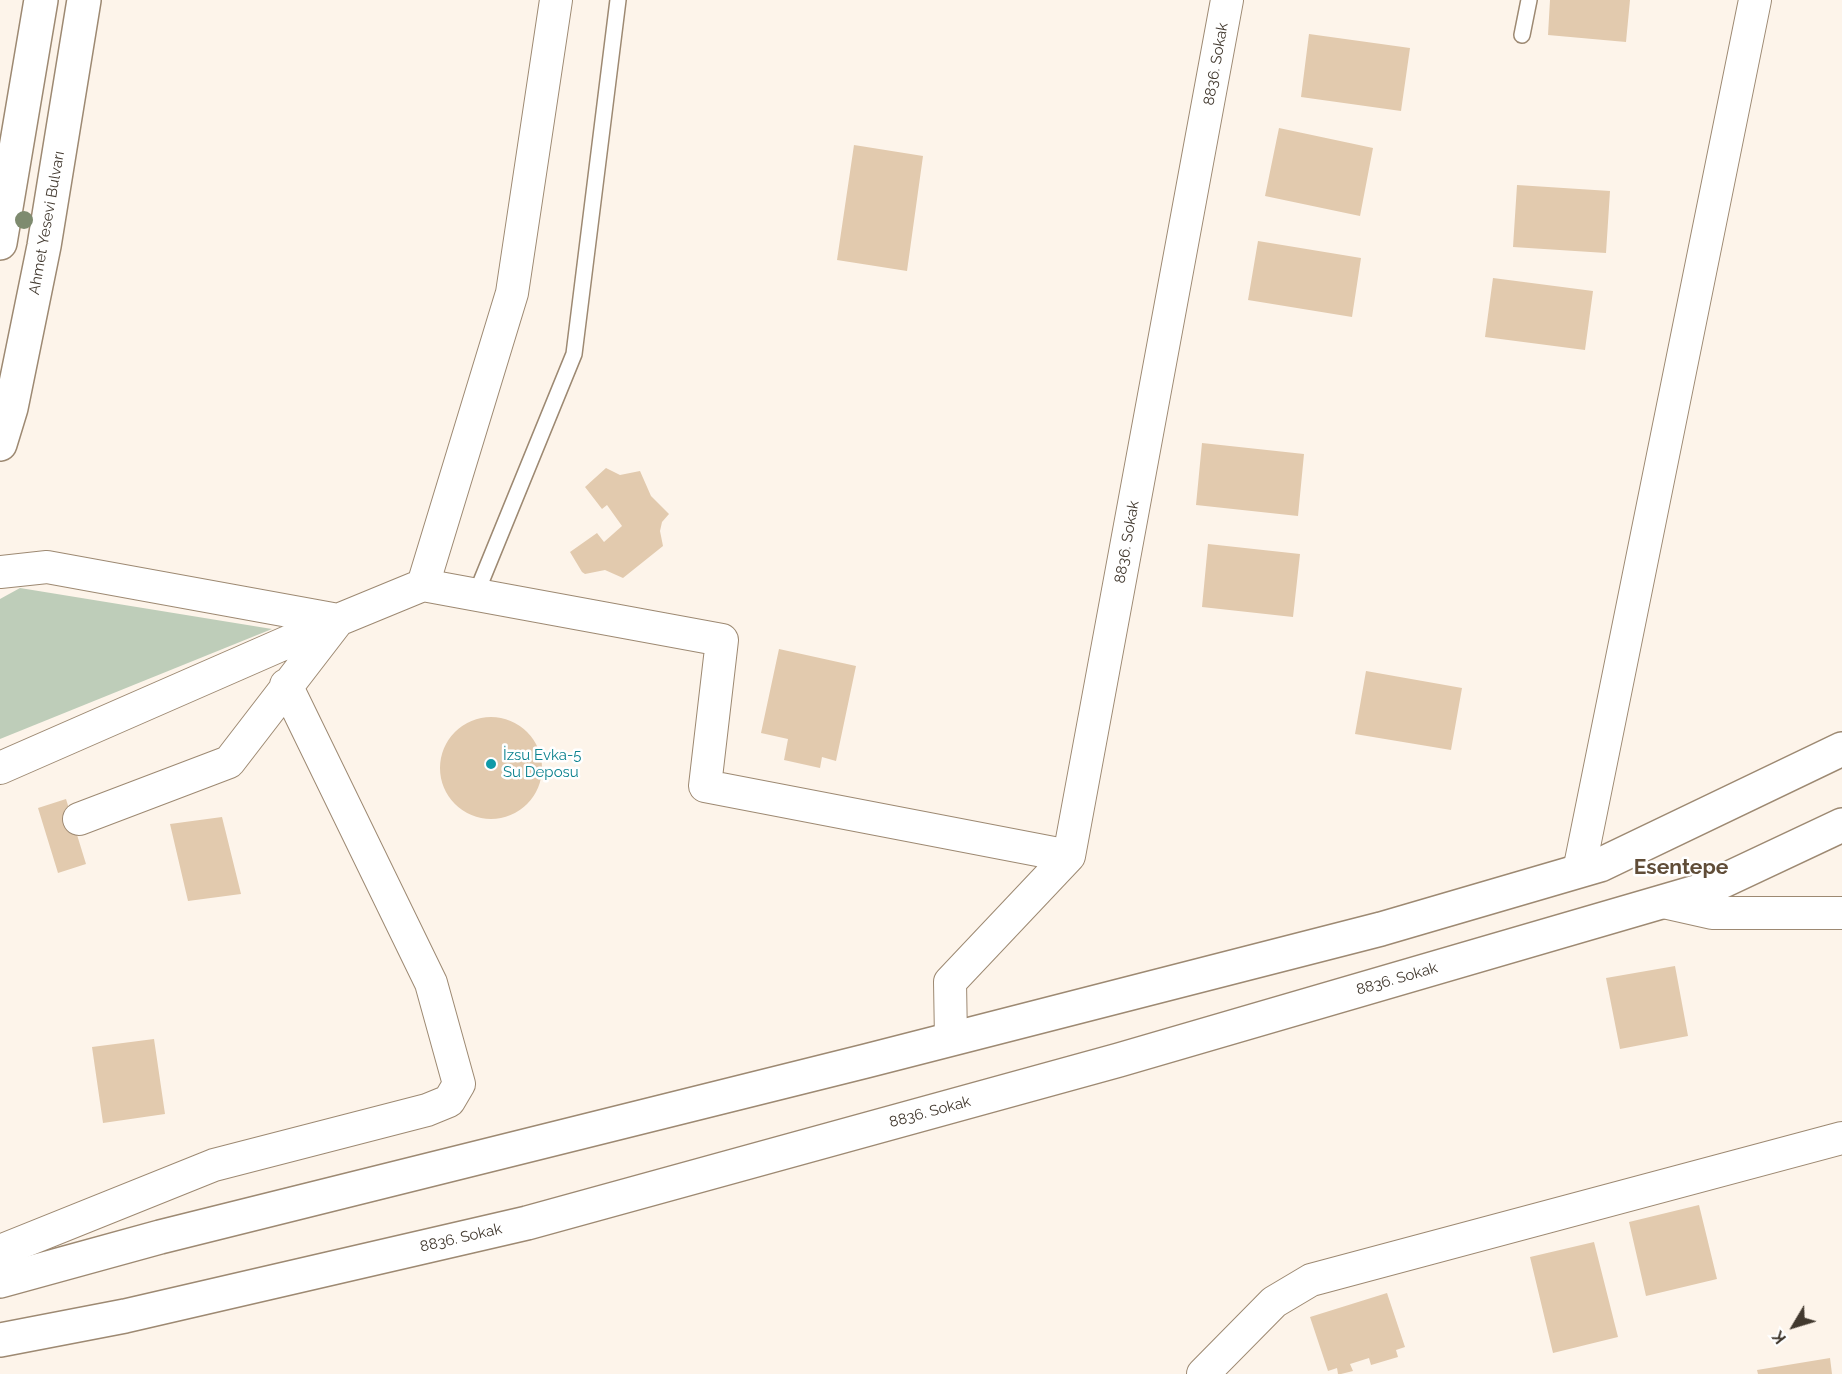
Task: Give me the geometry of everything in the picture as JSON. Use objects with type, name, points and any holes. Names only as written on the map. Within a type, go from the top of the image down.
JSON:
[{"type":"street","points":[[0,243],[40,0]]},
{"type":"street","name":"Ahmet Yesevi Bulvarı","points":[[0,444],[11,408],[44,246],[84,0]]},
{"type":"street","points":[[423,585],[512,293],[556,0]]},
{"type":"street","name":"8836. Sokak","points":[[1069,856],[1227,0]]},
{"type":"street","points":[[1579,871],[1755,0]]},
{"type":"street","points":[[0,572],[47,567],[338,620]]},
{"type":"street","points":[[0,768],[423,585],[722,640],[705,786],[1069,856]]},
{"type":"street","points":[[79,819],[229,762],[338,620]]},
{"type":"street","points":[[0,1251],[214,1164],[427,1110],[449,1101],[459,1084],[430,983],[286,686]]},
{"type":"street","points":[[0,1281],[160,1237],[1381,929],[1600,865],[1842,749]]},
{"type":"street","name":"8836. Sokak","points":[[0,1340],[125,1316],[527,1223],[1119,1060],[1706,889],[1842,825]]},
{"type":"street","points":[[951,1039],[950,982],[1069,856]]},
{"type":"street","points":[[1663,902],[1712,913],[1842,913]]},
{"type":"street","points":[[1203,1374],[1274,1302],[1311,1280],[1842,1138]]},
{"type":"lane","points":[[476,594],[574,354],[618,0]]},
{"type":"lane","points":[[1522,35],[1529,0]]},
{"type":"green space","points":[[20,588],[272,629],[0,739],[0,599]]},
{"type":"building","points":[[1550,0],[1630,0],[1626,42],[1548,35]]},
{"type":"building","points":[[1309,34],[1410,48],[1401,111],[1301,97]]},
{"type":"building","points":[[1279,128],[1373,148],[1360,216],[1265,196]]},
{"type":"building","points":[[854,145],[923,156],[907,271],[837,260]]},
{"type":"building","points":[[1517,185],[1610,191],[1606,253],[1513,247]]},
{"type":"building","points":[[1258,241],[1361,258],[1352,317],[1248,300]]},
{"type":"building","points":[[1493,278],[1593,291],[1585,350],[1485,337]]},
{"type":"building","points":[[1202,443],[1304,454],[1298,516],[1196,505]]},
{"type":"building","points":[[606,468],[620,475],[640,471],[651,496],[669,514],[662,522],[660,531],[663,546],[623,578],[605,570],[585,574],[570,552],[597,533],[604,542],[622,526],[607,505],[602,509],[585,487]]},
{"type":"building","points":[[1208,544],[1300,554],[1293,617],[1202,607]]},
{"type":"building","points":[[779,649],[856,666],[836,761],[822,757],[820,768],[784,760],[788,739],[761,733]]},
{"type":"building","points":[[1366,671],[1462,688],[1451,750],[1355,734]]},
{"type":"building","name":"İzsu Evka-5 Su Deposu","points":[[491,717],[511,721],[527,732],[538,748],[542,768],[538,788],[527,804],[511,815],[491,819],[471,815],[455,804],[444,788],[440,768],[444,748],[455,732],[471,721]]},
{"type":"building","points":[[66,799],[86,864],[58,873],[38,808]]},
{"type":"building","points":[[222,817],[241,894],[188,901],[170,824]]},
{"type":"building","points":[[1675,966],[1688,1036],[1620,1049],[1606,978]]},
{"type":"building","points":[[154,1039],[165,1114],[103,1123],[92,1047]]},
{"type":"building","points":[[1699,1205],[1717,1279],[1646,1296],[1629,1222]]},
{"type":"building","points":[[1594,1242],[1618,1337],[1553,1353],[1530,1257]]},
{"type":"building","points":[[1387,1293],[1405,1347],[1396,1350],[1398,1357],[1371,1365],[1369,1358],[1350,1364],[1353,1371],[1341,1374],[1338,1374],[1337,1368],[1328,1371],[1310,1317]]},
{"type":"building","points":[[1830,1358],[1832,1374],[1758,1374],[1757,1370]]},
{"type":"place","name":"İzsu Evka-5 Su Deposu","points":[[491,764]]},
{"type":"district","name":"Esentepe","points":[[1681,868]]}]
